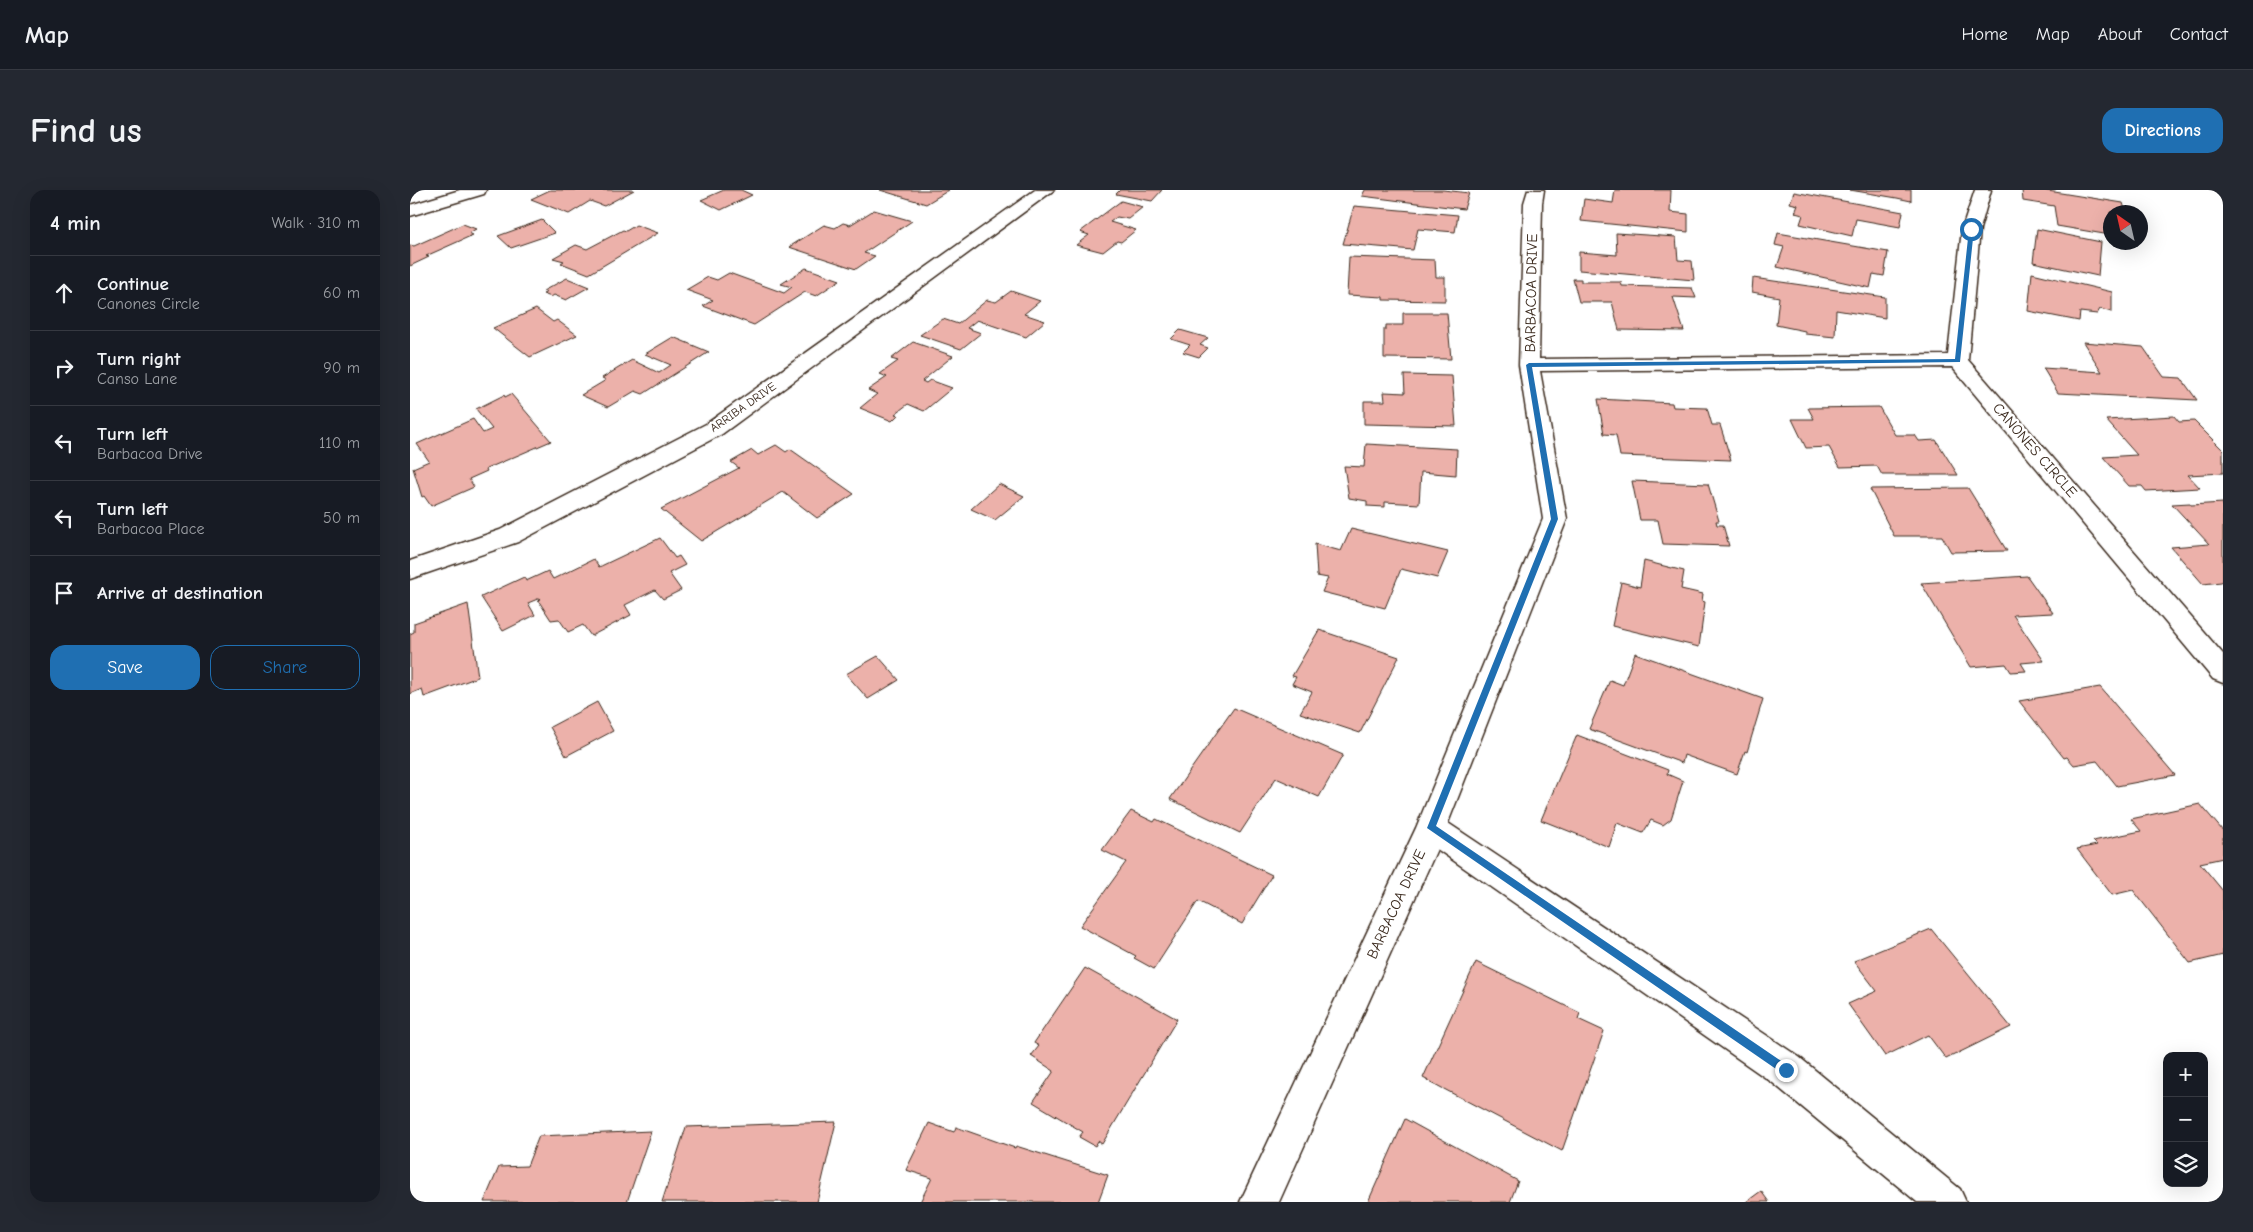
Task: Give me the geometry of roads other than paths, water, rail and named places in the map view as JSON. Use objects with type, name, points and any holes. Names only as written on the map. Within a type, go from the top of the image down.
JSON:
[{"type":"street","points":[[410,211],[478,190]]},
{"type":"street","name":"ARRIBA DRIVE","points":[[410,570],[509,536],[714,429],[1046,190]]},
{"type":"street","name":"BARBACOA DRIVE","points":[[1259,1202],[1431,828],[1555,519],[1529,365],[1533,203],[1536,190]]},
{"type":"street","points":[[1529,365],[1958,361],[1971,229],[1983,190]]},
{"type":"street","name":"CANONES CIRCLE","points":[[1958,361],[2223,672]]},
{"type":"street","points":[[1431,828],[1786,1070],[1947,1202]]}]
